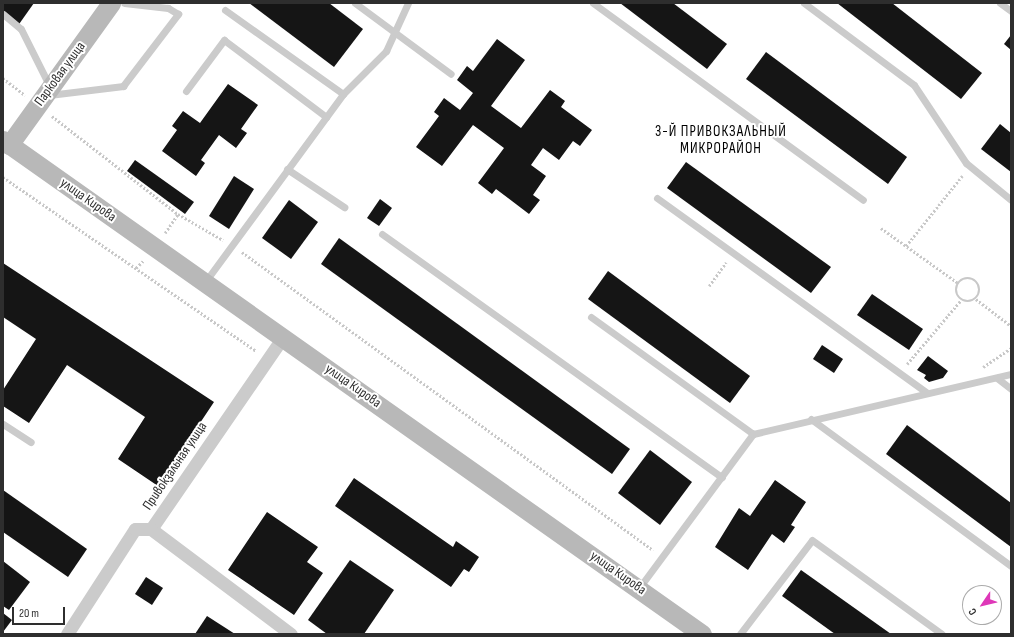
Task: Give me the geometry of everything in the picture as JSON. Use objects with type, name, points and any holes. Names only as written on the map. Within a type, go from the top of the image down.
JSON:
[{"type":"main road","name":"Парковая улица","points":[[6,143],[44,96],[111,3]]},
{"type":"main road","name":"улица Кирова","points":[[6,143],[639,588],[702,634]]},
{"type":"street","name":"Привокзальная улица","points":[[283,337],[152,529],[291,634]]},
{"type":"street","points":[[67,634],[134,529],[152,529]]},
{"type":"lane","points":[[3,14],[21,28],[44,96],[123,86],[178,14],[167,6],[124,3]]},
{"type":"lane","points":[[355,3],[451,74]]},
{"type":"lane","points":[[205,282],[231,244],[343,94],[386,51],[408,3]]},
{"type":"lane","points":[[593,3],[863,200]]},
{"type":"lane","points":[[804,3],[914,85],[970,166],[1011,200]]},
{"type":"lane","points":[[1000,3],[1011,11]]},
{"type":"lane","points":[[225,10],[343,94]]},
{"type":"lane","points":[[186,91],[224,40],[326,117]]},
{"type":"lane","points":[[287,169],[344,208]]},
{"type":"lane","points":[[657,198],[927,393]]},
{"type":"lane","points":[[382,234],[722,478]]},
{"type":"lane","points":[[591,317],[753,434]]},
{"type":"lane","points":[[639,588],[722,478],[753,434],[811,419],[1011,374]]},
{"type":"lane","points":[[997,378],[1011,389]]},
{"type":"lane","points":[[811,419],[1011,566]]},
{"type":"lane","points":[[3,424],[31,442]]},
{"type":"lane","points":[[740,634],[812,540],[942,634]]},
{"type":"path","points":[[3,78],[44,96],[178,214],[231,244],[662,557]]},
{"type":"path","points":[[906,246],[970,166]]},
{"type":"path","points":[[3,177],[268,360]]},
{"type":"path","points":[[881,228],[958,283]]},
{"type":"path","points":[[709,286],[726,263]]},
{"type":"path","points":[[964,279],[974,280],[980,289],[976,299],[966,302],[961,300],[955,291],[958,283],[964,279]]},
{"type":"path","points":[[976,299],[1011,326]]},
{"type":"path","points":[[899,373],[961,300]]},
{"type":"path","points":[[970,384],[972,375],[1011,348]]},
{"type":"building","points":[[3,3],[34,3],[17,27],[3,18]]},
{"type":"building","points":[[249,3],[329,3],[363,29],[334,67]]},
{"type":"building","points":[[620,3],[673,3],[727,44],[707,69]]},
{"type":"building","points":[[837,3],[892,3],[982,73],[961,99]]},
{"type":"building","points":[[1011,35],[1011,50],[1004,44]]},
{"type":"building","points":[[497,39],[525,60],[491,106],[521,128],[550,90],[565,101],[561,107],[592,130],[580,146],[573,141],[559,160],[543,148],[531,165],[546,176],[533,195],[540,200],[529,214],[496,189],[492,194],[478,183],[504,148],[473,125],[442,166],[416,147],[439,116],[434,112],[444,98],[460,110],[473,93],[457,80],[467,66],[473,71]]},
{"type":"building","points":[[766,52],[907,157],[888,184],[746,79]]},
{"type":"building","points":[[228,84],[258,105],[241,129],[247,133],[236,148],[219,135],[201,160],[205,163],[196,176],[162,151],[177,130],[172,126],[183,111],[200,123]]},
{"type":"building","points":[[1000,124],[1011,133],[1011,172],[981,149]]},
{"type":"building","points":[[135,160],[194,202],[185,214],[127,171]]},
{"type":"building","points":[[686,162],[831,267],[811,293],[667,188]]},
{"type":"building","points":[[234,176],[254,189],[229,229],[209,216]]},
{"type":"building","points":[[380,199],[392,208],[379,226],[367,218]]},
{"type":"building","points":[[289,200],[318,222],[291,259],[262,238]]},
{"type":"building","points":[[339,238],[630,449],[612,474],[321,264]]},
{"type":"building","points":[[3,263],[214,402],[158,486],[118,459],[145,417],[67,365],[29,423],[3,406],[3,390],[36,339],[3,317]]},
{"type":"building","points":[[608,271],[750,376],[730,403],[588,299]]},
{"type":"building","points":[[872,294],[923,329],[909,350],[857,315]]},
{"type":"building","points":[[822,345],[843,359],[834,373],[813,359]]},
{"type":"building","points":[[928,356],[948,371],[943,378],[929,382],[924,378],[926,375],[917,370]]},
{"type":"building","points":[[907,425],[1011,503],[1011,547],[886,454]]},
{"type":"building","points":[[650,450],[692,482],[660,525],[618,493]]},
{"type":"building","points":[[354,478],[453,547],[456,541],[479,557],[469,572],[464,569],[451,587],[335,506]]},
{"type":"building","points":[[775,480],[806,502],[791,525],[795,527],[784,543],[772,534],[748,570],[715,547],[739,508],[750,516]]},
{"type":"building","points":[[3,490],[87,549],[68,577],[3,532]]},
{"type":"building","points":[[267,512],[318,547],[307,562],[323,573],[294,615],[228,570]]},
{"type":"building","points":[[350,560],[394,590],[364,634],[327,634],[308,620]]},
{"type":"building","points":[[3,561],[30,582],[9,610],[3,606]]},
{"type":"building","points":[[801,570],[891,634],[835,634],[782,596]]},
{"type":"building","points":[[146,577],[163,588],[152,605],[135,594]]},
{"type":"building","points":[[3,613],[12,620],[3,632]]},
{"type":"building","points":[[207,616],[235,634],[195,634]]},
{"type":"district","name":"3-Й ПРИВОКЗАЛЬНЫЙ МИКРОРАЙОН","points":[[721,140]]}]
